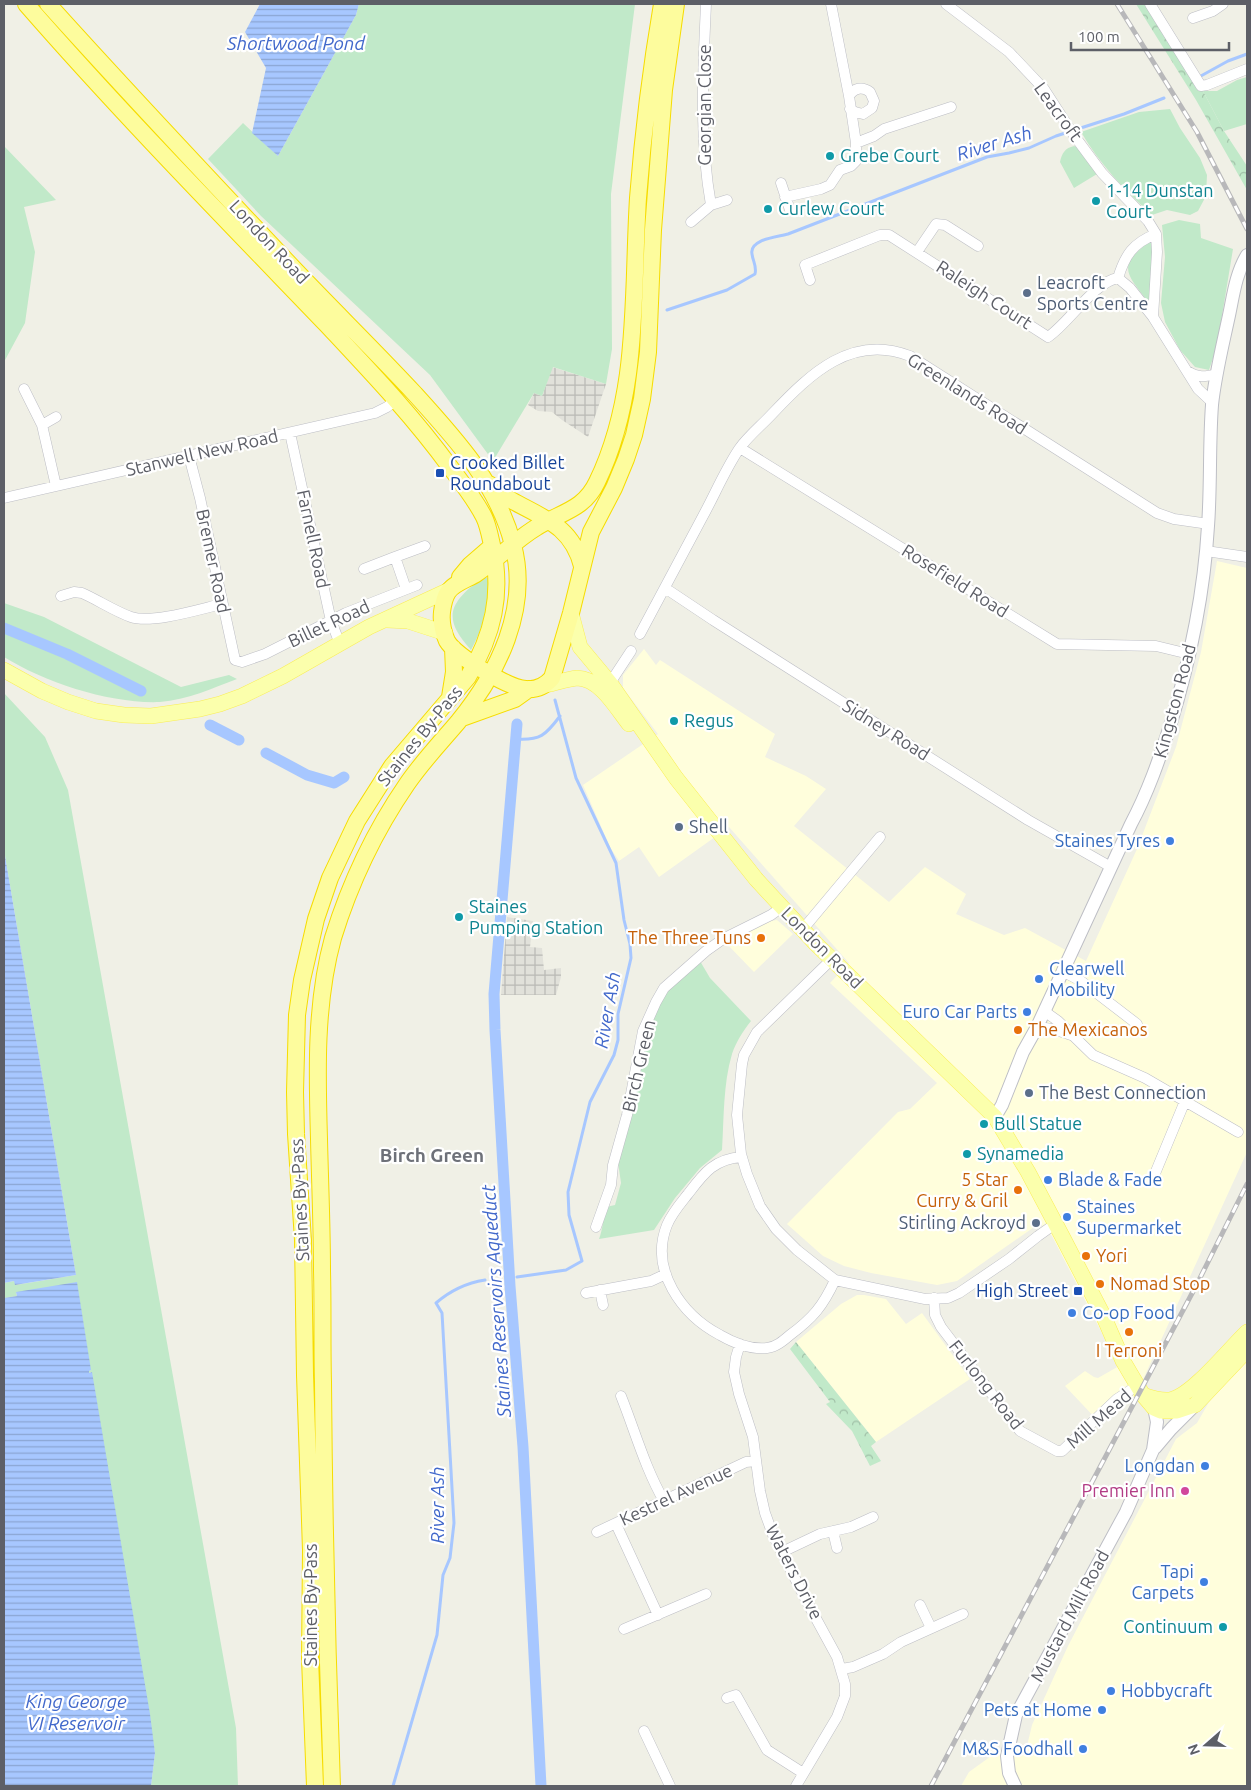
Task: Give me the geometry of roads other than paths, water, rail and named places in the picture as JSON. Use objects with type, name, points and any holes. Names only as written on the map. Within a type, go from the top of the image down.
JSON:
[{"type":"highway","name":"Staines By-Pass","points":[[26,4],[173,164],[351,350],[396,400],[436,448],[475,501],[484,518],[492,560],[496,600],[486,642],[476,664],[450,699],[392,766],[357,821],[330,878],[307,951],[298,1015],[296,1134],[303,1240],[311,1550],[310,1659],[315,1786]]},
{"type":"highway","name":"London Road","points":[[48,4],[428,409],[487,483]]},
{"type":"highway","points":[[450,699],[454,672],[449,640],[442,615],[444,600],[449,590],[470,565],[492,560],[548,521],[578,506],[591,493],[613,444],[621,416],[631,361],[636,236],[642,151],[650,81],[662,4]]},
{"type":"highway","points":[[449,640],[491,675],[519,688],[528,689],[546,685],[552,678],[571,613],[591,532],[614,488],[626,459],[634,435],[642,399],[648,352],[653,230],[663,100],[676,4]]},
{"type":"highway","name":"Staines By-Pass","points":[[332,1786],[317,1083],[321,1008],[331,947],[344,902],[375,834],[410,780],[462,718],[491,675],[511,627],[518,594],[513,544],[504,518],[487,483]]},
{"type":"highway","points":[[487,483],[509,499],[563,530],[570,538],[579,555],[582,566]]},
{"type":"highway","points":[[492,560],[517,571]]},
{"type":"highway","points":[[462,718],[515,699],[528,689]]},
{"type":"main road","points":[[4,670],[42,691],[77,705],[96,710],[124,715],[151,716],[200,709],[227,702],[283,676],[383,620],[449,590]]},
{"type":"main road","name":"London Road","points":[[571,613],[580,647],[610,683],[666,763],[756,879],[832,960],[995,1117]]},
{"type":"main road","points":[[383,620],[408,620],[449,640]]},
{"type":"main road","name":"London Road","points":[[546,685],[579,678],[599,687],[631,726],[666,763]]},
{"type":"main road","points":[[995,1117],[1028,1172],[1103,1314],[1123,1361],[1140,1390],[1154,1408],[1171,1413],[1195,1405],[1247,1350]]},
{"type":"main road","points":[[1171,1413],[1181,1396],[1193,1387],[1247,1332]]},
{"type":"main road","points":[[1140,1390],[1156,1399],[1171,1413]]},
{"type":"street","name":"Georgian Close","points":[[706,4],[702,109],[706,175],[711,205]]},
{"type":"street","points":[[785,197],[821,189],[830,184],[840,170],[856,161],[856,143],[849,96],[831,4]]},
{"type":"street","points":[[1150,4],[1200,86],[1247,69]]},
{"type":"street","points":[[1193,18],[1213,11],[1223,4]]},
{"type":"street","name":"Leacroft","points":[[950,5],[1009,52],[1044,90],[1102,173],[1148,221],[1156,234]]},
{"type":"street","points":[[849,96],[854,90],[862,88],[870,92],[874,100],[872,108],[863,114],[850,109]]},
{"type":"street","points":[[856,143],[874,136],[884,129],[951,107]]},
{"type":"street","points":[[781,183],[790,210]]},
{"type":"street","points":[[691,222],[711,205],[727,200]]},
{"type":"street","name":"Raleigh Court","points":[[916,252],[936,224],[946,225],[978,246]]},
{"type":"street","points":[[1153,318],[1157,252],[1156,234],[1142,240],[1128,252],[1118,278],[1130,288],[1153,318],[1198,389],[1213,403]]},
{"type":"street","name":"Raleigh Court","points":[[810,280],[805,265],[880,235],[889,235],[1048,337],[1055,333],[1079,306],[1110,279],[1118,278]]},
{"type":"street","name":"Kingston Road","points":[[995,1117],[1111,867],[1146,797],[1161,757],[1176,707],[1201,595],[1209,524],[1213,403],[1217,374],[1235,284],[1242,263],[1247,255]]},
{"type":"street","name":"Greenlands Road","points":[[640,634],[740,448],[800,384],[828,364],[860,351],[872,349],[894,350],[922,364],[1157,513],[1174,519],[1209,524]]},
{"type":"street","points":[[1187,370],[1201,377],[1217,374]]},
{"type":"street","points":[[24,389],[42,424],[56,486]]},
{"type":"street","name":"Stanwell New Road","points":[[4,498],[374,414],[396,400]]},
{"type":"street","points":[[42,424],[56,417]]},
{"type":"street","name":"Farnell Road","points":[[290,433],[331,621],[340,644]]},
{"type":"street","name":"Rosefield Road","points":[[740,448],[1057,644],[1156,646],[1189,654]]},
{"type":"street","name":"Bremer Road","points":[[189,456],[235,660],[242,662]]},
{"type":"street","points":[[364,569],[425,546]]},
{"type":"street","points":[[1206,551],[1247,557]]},
{"type":"street","points":[[395,557],[406,590]]},
{"type":"street","name":"Billet Road","points":[[242,662],[265,654],[331,621],[417,585]]},
{"type":"street","name":"Sidney Road","points":[[665,588],[712,620],[1028,820],[1111,867]]},
{"type":"street","points":[[61,596],[74,592],[82,593],[131,617],[141,619],[222,604]]},
{"type":"street","points":[[610,683],[631,650]]},
{"type":"street","points":[[803,930],[880,837]]},
{"type":"street","name":"Birch Green","points":[[596,1227],[611,1185],[613,1165],[627,1114],[643,1031],[664,988],[706,951],[782,907]]},
{"type":"street","points":[[832,960],[757,1032],[744,1055],[739,1080],[736,1115],[742,1157],[760,1206],[776,1229],[797,1250],[835,1280],[925,1299],[948,1298],[971,1286],[1055,1224]]},
{"type":"street","points":[[1062,971],[1081,981],[1137,1024]]},
{"type":"street","points":[[1044,1011],[1075,1036],[1093,1055],[1145,1078],[1238,1132]]},
{"type":"street","points":[[1037,1026],[1075,1036]]},
{"type":"street","points":[[1154,1176],[1185,1101]]},
{"type":"street","points":[[742,1157],[730,1158],[714,1165],[705,1172],[674,1212],[666,1227],[663,1242],[666,1274],[673,1291],[686,1310],[698,1322],[734,1342],[752,1348],[768,1348],[780,1343],[816,1314],[828,1296],[835,1280]]},
{"type":"street","points":[[586,1293],[651,1280],[666,1274]]},
{"type":"street","points":[[600,1290],[602,1305]]},
{"type":"street","name":"Furlong Road","points":[[934,1298],[935,1315],[941,1327],[1020,1431],[1057,1451],[1062,1451]]},
{"type":"street","name":"Waters Drive","points":[[740,1344],[734,1372],[753,1437],[765,1513],[773,1535],[837,1657],[845,1684],[845,1696],[837,1717],[796,1786]]},
{"type":"street","name":"Mill Mead","points":[[1062,1451],[1117,1399],[1140,1390]]},
{"type":"street","points":[[621,1396],[653,1483],[664,1501]]},
{"type":"street","name":"Mustard Mill Road","points":[[1153,1450],[1157,1422],[1154,1408]]},
{"type":"street","name":"Mustard Mill Road","points":[[1014,1786],[1009,1773],[1007,1756],[1016,1715],[1122,1520],[1171,1413]]},
{"type":"street","points":[[626,1440],[636,1436]]},
{"type":"street","name":"Kestrel Avenue","points":[[597,1532],[746,1462],[756,1461]]},
{"type":"street","points":[[782,1552],[820,1534],[851,1527],[873,1518]]},
{"type":"street","points":[[616,1524],[658,1615]]},
{"type":"street","points":[[833,1530],[838,1548]]},
{"type":"street","points":[[624,1629],[706,1594]]},
{"type":"street","points":[[920,1605],[931,1628]]},
{"type":"street","points":[[842,1669],[853,1667],[883,1654],[901,1642],[963,1614]]},
{"type":"street","points":[[728,1698],[736,1695],[767,1750],[803,1773]]},
{"type":"street","points":[[644,1730],[670,1786]]},
{"type":"water","name":"Shortwood Pond","points":[[260,4],[359,4],[356,15],[278,156],[252,133],[266,68],[245,32]]},
{"type":"water","points":[[4,850],[76,1275],[15,1285],[14,1281],[4,1283]]},
{"type":"water","name":"King George VI Reservoir","points":[[77,1282],[91,1370],[89,1373],[92,1372],[150,1714],[155,1753],[151,1786],[4,1786],[4,1298],[17,1296],[16,1292]]},
{"type":"waterway","name":"River Ash","points":[[1199,77],[1228,61],[1247,54]]},
{"type":"waterway","name":"River Ash","points":[[667,310],[727,290],[755,274],[756,269],[752,249],[759,242],[788,234],[987,157],[1029,148],[1056,136],[1124,114],[1164,98]]},
{"type":"waterway","name":"Staines Reservoirs Aqueduct","points":[[4,628],[67,654],[141,691]]},
{"type":"waterway","name":"River Ash","points":[[517,1277],[566,1270],[582,1261],[569,1215],[568,1192],[590,1102],[614,1055],[618,1040],[618,1014],[631,958],[616,863],[576,778],[555,700]]},
{"type":"waterway","points":[[515,739],[537,738],[551,728],[560,716]]},
{"type":"waterway","name":"Staines Reservoirs Aqueduct","points":[[517,724],[494,994],[510,1286],[523,1447],[541,1786]]},
{"type":"waterway","name":"Staines Reservoirs Aqueduct","points":[[210,725],[239,740]]},
{"type":"waterway","name":"Staines Reservoirs Aqueduct","points":[[266,753],[307,775],[334,783],[344,777]]},
{"type":"waterway","name":"River Ash","points":[[393,1786],[437,1635],[443,1575],[450,1558],[454,1523],[442,1313],[436,1303],[447,1294],[459,1288],[485,1280]]},
{"type":"railway","points":[[1117,4],[1197,132],[1247,229]]},
{"type":"railway","points":[[931,1786],[1197,1284],[1247,1184]]},
{"type":"place","name":"Grebe Court","points":[[830,156]]},
{"type":"place","name":"1-14 Dunstan Court","points":[[1096,201]]},
{"type":"place","name":"Curlew Court","points":[[768,209]]},
{"type":"place","name":"Leacroft Sports Centre","points":[[1027,293]]},
{"type":"place","name":"Crooked Billet Roundabout","points":[[440,473]]},
{"type":"place","name":"Regus","points":[[674,721]]},
{"type":"place","name":"Shell","points":[[679,827]]},
{"type":"place","name":"Staines Tyres","points":[[1170,841]]},
{"type":"place","name":"Staines Pumping Station","points":[[459,917]]},
{"type":"place","name":"The Three Tuns","points":[[761,938]]},
{"type":"place","name":"Clearwell Mobility","points":[[1039,979]]},
{"type":"place","name":"Euro Car Parts","points":[[1027,1012]]},
{"type":"place","name":"The Mexicanos","points":[[1018,1030]]},
{"type":"place","name":"The Best Connection","points":[[1029,1093]]},
{"type":"place","name":"Bull Statue","points":[[984,1124]]},
{"type":"place","name":"Synamedia","points":[[967,1154]]},
{"type":"place","name":"Blade & Fade","points":[[1048,1180]]},
{"type":"place","name":"5 Star Curry & Gril","points":[[1018,1190]]},
{"type":"place","name":"Staines Supermarket","points":[[1067,1217]]},
{"type":"place","name":"Stirling Ackroyd","points":[[1036,1223]]},
{"type":"place","name":"Yori","points":[[1086,1256]]},
{"type":"place","name":"Nomad Stop","points":[[1100,1284]]},
{"type":"place","name":"High Street","points":[[1078,1291]]},
{"type":"place","name":"Co-op Food","points":[[1072,1313]]},
{"type":"place","name":"I Terroni","points":[[1129,1332]]},
{"type":"place","name":"Longdan","points":[[1205,1466]]},
{"type":"place","name":"Premier Inn","points":[[1185,1491]]},
{"type":"place","name":"Tapi Carpets","points":[[1204,1582]]},
{"type":"place","name":"Continuum","points":[[1223,1627]]},
{"type":"place","name":"Hobbycraft","points":[[1111,1691]]},
{"type":"place","name":"Pets at Home","points":[[1102,1710]]},
{"type":"place","name":"M&S Foodhall","points":[[1083,1749]]},
{"type":"district","name":"Birch Green","points":[[432,1155]]}]
